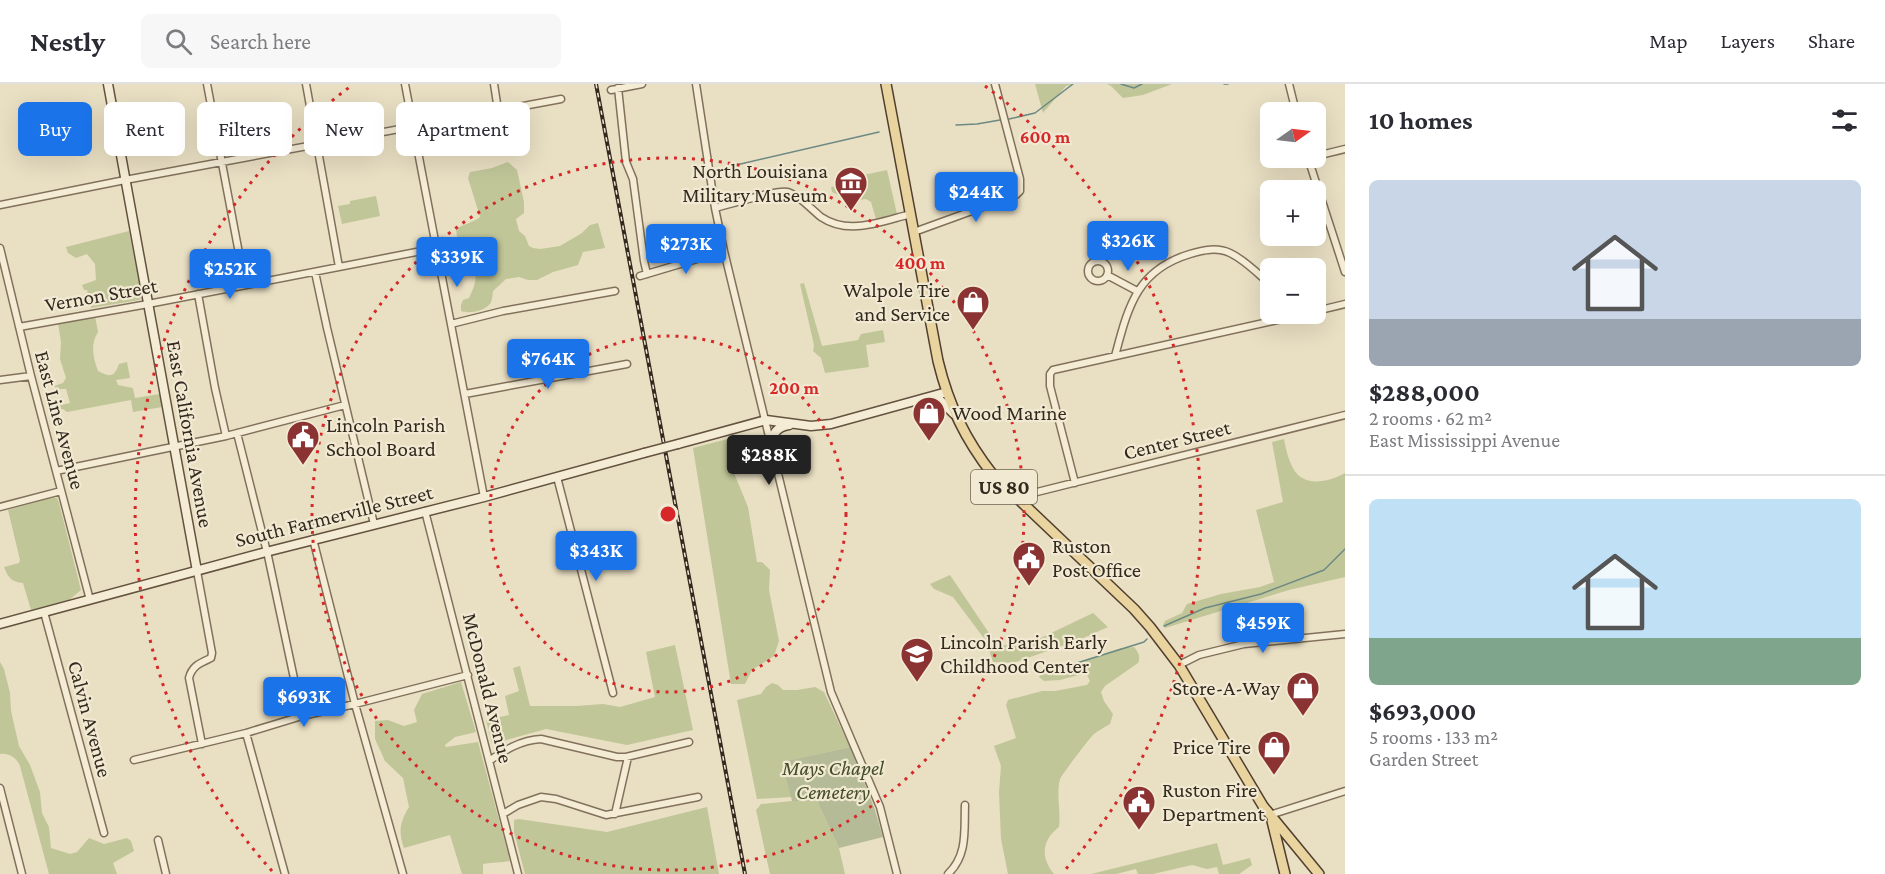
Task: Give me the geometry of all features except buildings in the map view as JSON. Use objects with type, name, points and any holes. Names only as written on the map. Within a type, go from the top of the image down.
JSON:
[{"type":"main road","name":"US 80","points":[[886,84],[938,361],[946,392],[962,430],[993,475],[1134,609],[1166,646],[1263,806],[1319,874]]},
{"type":"main road","points":[[1270,815],[1285,874]]},
{"type":"street","name":"East California Avenue","points":[[108,84],[212,653],[211,658],[197,664],[191,670],[189,678],[201,744]]},
{"type":"street","points":[[207,84],[245,285]]},
{"type":"street","points":[[306,84],[309,102]]},
{"type":"street","points":[[405,84],[408,102]]},
{"type":"street","points":[[494,84],[497,102]]},
{"type":"street","points":[[642,84],[615,89],[626,162],[633,179],[644,275],[724,251]]},
{"type":"street","points":[[696,84],[724,251],[831,692],[880,807],[897,874]]},
{"type":"street","points":[[914,232],[1016,195],[1020,191],[1020,179],[995,84]]},
{"type":"street","points":[[1290,84],[1294,102]]},
{"type":"street","points":[[530,105],[561,99]]},
{"type":"street","points":[[0,205],[304,146]]},
{"type":"street","points":[[1326,154],[1345,149]]},
{"type":"street","points":[[318,156],[339,267]]},
{"type":"street","points":[[419,156],[484,497]]},
{"type":"street","points":[[1312,168],[1343,255],[1345,272]]},
{"type":"street","points":[[715,208],[784,192],[795,196],[837,226],[864,225],[911,214]]},
{"type":"street","name":"East Line Avenue","points":[[0,248],[90,600]]},
{"type":"street","name":"Vernon Street","points":[[19,327],[437,248]]},
{"type":"street","points":[[1115,356],[1128,308],[1137,291],[1152,274],[1170,262],[1191,254],[1216,249],[1237,256],[1260,276]]},
{"type":"street","points":[[315,272],[374,524]]},
{"type":"street","points":[[1107,275],[1137,291]]},
{"type":"street","points":[[452,324],[503,311],[615,291]]},
{"type":"street","points":[[198,294],[226,436]]},
{"type":"street","points":[[1326,309],[1345,304]]},
{"type":"street","points":[[1075,483],[1050,386],[1050,374],[1059,368],[1260,324]]},
{"type":"street","points":[[465,393],[627,364]]},
{"type":"street","points":[[0,380],[31,376]]},
{"type":"street","points":[[766,420],[811,426],[831,424],[946,392]]},
{"type":"street","points":[[912,402],[938,400],[957,417]]},
{"type":"street","points":[[56,471],[226,436],[345,405]]},
{"type":"street","name":"Center Street","points":[[1019,501],[1029,494],[1345,416]]},
{"type":"street","name":"South Farmerville Street","points":[[0,624],[313,539],[484,497],[766,420]]},
{"type":"street","points":[[772,448],[772,438],[775,432],[779,428],[792,424]]},
{"type":"street","points":[[237,433],[302,716]]},
{"type":"street","points":[[556,477],[613,693]]},
{"type":"street","points":[[0,507],[61,491]]},
{"type":"street","name":"McDonald Avenue","points":[[425,511],[518,874]]},
{"type":"street","points":[[313,539],[355,704],[403,874]]},
{"type":"street","name":"Calvin Avenue","points":[[44,612],[104,833]]},
{"type":"street","points":[[1179,665],[1199,655],[1245,644],[1345,634]]},
{"type":"street","points":[[134,760],[246,734],[302,716],[468,675]]},
{"type":"street","points":[[246,734],[285,874]]},
{"type":"street","points":[[489,760],[517,744],[541,739],[617,757],[628,757],[689,742]]},
{"type":"street","points":[[615,814],[628,757]]},
{"type":"street","points":[[0,788],[4,819],[21,874]]},
{"type":"street","points":[[1270,815],[1345,791]]},
{"type":"street","points":[[503,814],[518,804],[541,797],[556,799],[606,815],[698,797]]},
{"type":"street","points":[[948,874],[959,861],[963,849],[965,805]]},
{"type":"street","points":[[158,840],[166,874]]},
{"type":"green space","points":[[1035,84],[1073,84],[1066,86],[1043,113]]},
{"type":"green space","points":[[1107,84],[1172,84],[1143,95],[1123,98]]},
{"type":"green space","points":[[508,162],[517,170],[524,213],[516,219],[519,231],[525,236],[529,246],[540,249],[560,246],[582,233],[590,225],[598,223],[605,248],[583,252],[578,265],[553,272],[537,280],[519,277],[506,279],[493,291],[489,305],[480,310],[464,312],[461,311],[461,305],[463,300],[469,298],[476,275],[472,261],[463,257],[461,253],[456,229],[480,217],[468,178],[470,172]]},
{"type":"green space","points":[[887,170],[897,214],[876,219],[871,202],[866,199],[852,201],[832,192],[831,187],[860,181],[859,176]]},
{"type":"green space","points":[[376,196],[380,216],[342,224],[338,206]]},
{"type":"green space","points":[[129,231],[142,297],[139,300],[91,308],[87,290],[84,290],[82,285],[96,280],[95,264],[87,254],[76,258],[68,253],[66,247]]},
{"type":"green space","points":[[804,283],[822,346],[858,340],[861,334],[883,330],[885,342],[866,345],[869,367],[825,373],[821,358],[813,351],[814,345],[800,284]]},
{"type":"green space","points":[[95,316],[98,332],[93,351],[98,371],[111,375],[119,364],[127,362],[130,378],[116,380],[118,385],[133,388],[135,398],[160,394],[162,407],[133,412],[131,400],[67,412],[63,409],[50,412],[49,408],[70,403],[66,389],[56,389],[54,386],[63,383],[66,378],[60,359],[61,342],[58,323]]},
{"type":"green space","points":[[731,438],[735,449],[731,457],[734,473],[748,507],[757,562],[762,562],[770,570],[769,590],[779,641],[774,656],[752,670],[745,684],[731,684],[693,448]]},
{"type":"green space","points":[[1284,439],[1291,465],[1303,478],[1310,481],[1324,481],[1345,473],[1345,577],[1289,590],[1165,628],[1163,625],[1165,621],[1182,613],[1187,604],[1274,582],[1256,510],[1283,502],[1272,442]]},
{"type":"green space","points":[[53,497],[57,498],[59,503],[81,590],[69,600],[31,610],[23,583],[10,578],[4,567],[19,563],[20,560],[8,510]]},
{"type":"green space","points":[[950,575],[993,639],[1003,645],[1024,646],[1093,613],[1108,627],[1079,640],[1013,663],[993,662],[986,641],[953,597],[934,589],[930,584]]},
{"type":"green space","points":[[675,645],[693,730],[627,745],[546,729],[492,744],[486,720],[509,715],[505,696],[519,691],[513,668],[520,666],[530,706],[603,704],[620,707],[655,697],[646,652]]},
{"type":"green space","points":[[1134,647],[1139,654],[1138,663],[1105,686],[1101,692],[1113,714],[1110,724],[1092,736],[1060,779],[1059,827],[1049,837],[1045,849],[1046,861],[1054,874],[1008,874],[1001,839],[999,792],[1001,766],[994,746],[1016,738],[1006,705],[1008,700],[1042,691],[1087,685],[1090,681],[1086,673],[1060,680],[1044,681],[1039,677],[1047,669],[1058,669],[1121,648]]},
{"type":"green space","points":[[0,662],[10,693],[11,711],[19,746],[30,765],[40,792],[42,813],[49,827],[51,848],[70,854],[77,852],[89,838],[104,844],[127,838],[131,841],[134,851],[113,863],[117,874],[49,874],[20,766],[12,757],[0,754]]},
{"type":"green space","points":[[461,682],[476,732],[455,737],[445,745],[446,747],[478,742],[510,861],[483,864],[483,874],[462,874],[450,835],[404,848],[401,827],[409,807],[403,778],[385,761],[375,739],[375,721],[388,720],[404,726],[417,722],[414,710],[422,694]]},
{"type":"green space","points":[[772,683],[783,690],[815,687],[824,692],[850,747],[783,762],[792,797],[757,799],[737,700],[761,694]]},
{"type":"green space","name":"Mays Chapel Cemetery","points":[[850,747],[874,807],[883,837],[839,848],[817,801],[792,801],[782,762]]},
{"type":"green space","points":[[817,801],[839,848],[845,874],[770,874],[756,810],[761,804]]},
{"type":"green space","points":[[707,807],[719,874],[525,874],[514,832],[514,820],[519,819],[607,832]]},
{"type":"green space","points":[[1217,843],[1223,865],[1250,858],[1252,865],[1239,874],[1219,874],[1217,867],[1207,869],[1192,865],[1153,874],[1138,874],[1136,869],[1116,874],[1091,874]]},
{"type":"waterway","points":[[1009,119],[1035,113],[1073,84]]},
{"type":"waterway","points":[[1121,84],[1134,88],[1142,84]]},
{"type":"waterway","points":[[956,125],[1000,120]]},
{"type":"waterway","points":[[732,166],[879,132]]},
{"type":"waterway","points":[[1164,626],[1205,608],[1261,594],[1324,570],[1345,549]]},
{"type":"waterway","points":[[1048,672],[1144,642],[1147,639]]},
{"type":"railway","points":[[596,84],[745,874]]},
{"type":"place","name":"North Louisiana Military Museum","points":[[851,212]]},
{"type":"place","name":"Walpole Tire and Service","points":[[973,331]]},
{"type":"place","name":"Wood Marine","points":[[929,442]]},
{"type":"place","name":"Lincoln Parish School Board","points":[[303,466]]},
{"type":"place","name":"Ruston Post Office","points":[[1029,587]]},
{"type":"place","name":"Lincoln Parish Early Childhood Center","points":[[917,683]]},
{"type":"place","name":"Store-A-Way","points":[[1303,717]]},
{"type":"place","name":"Price Tire","points":[[1274,776]]},
{"type":"place","name":"Ruston Fire Department","points":[[1139,831]]}]
